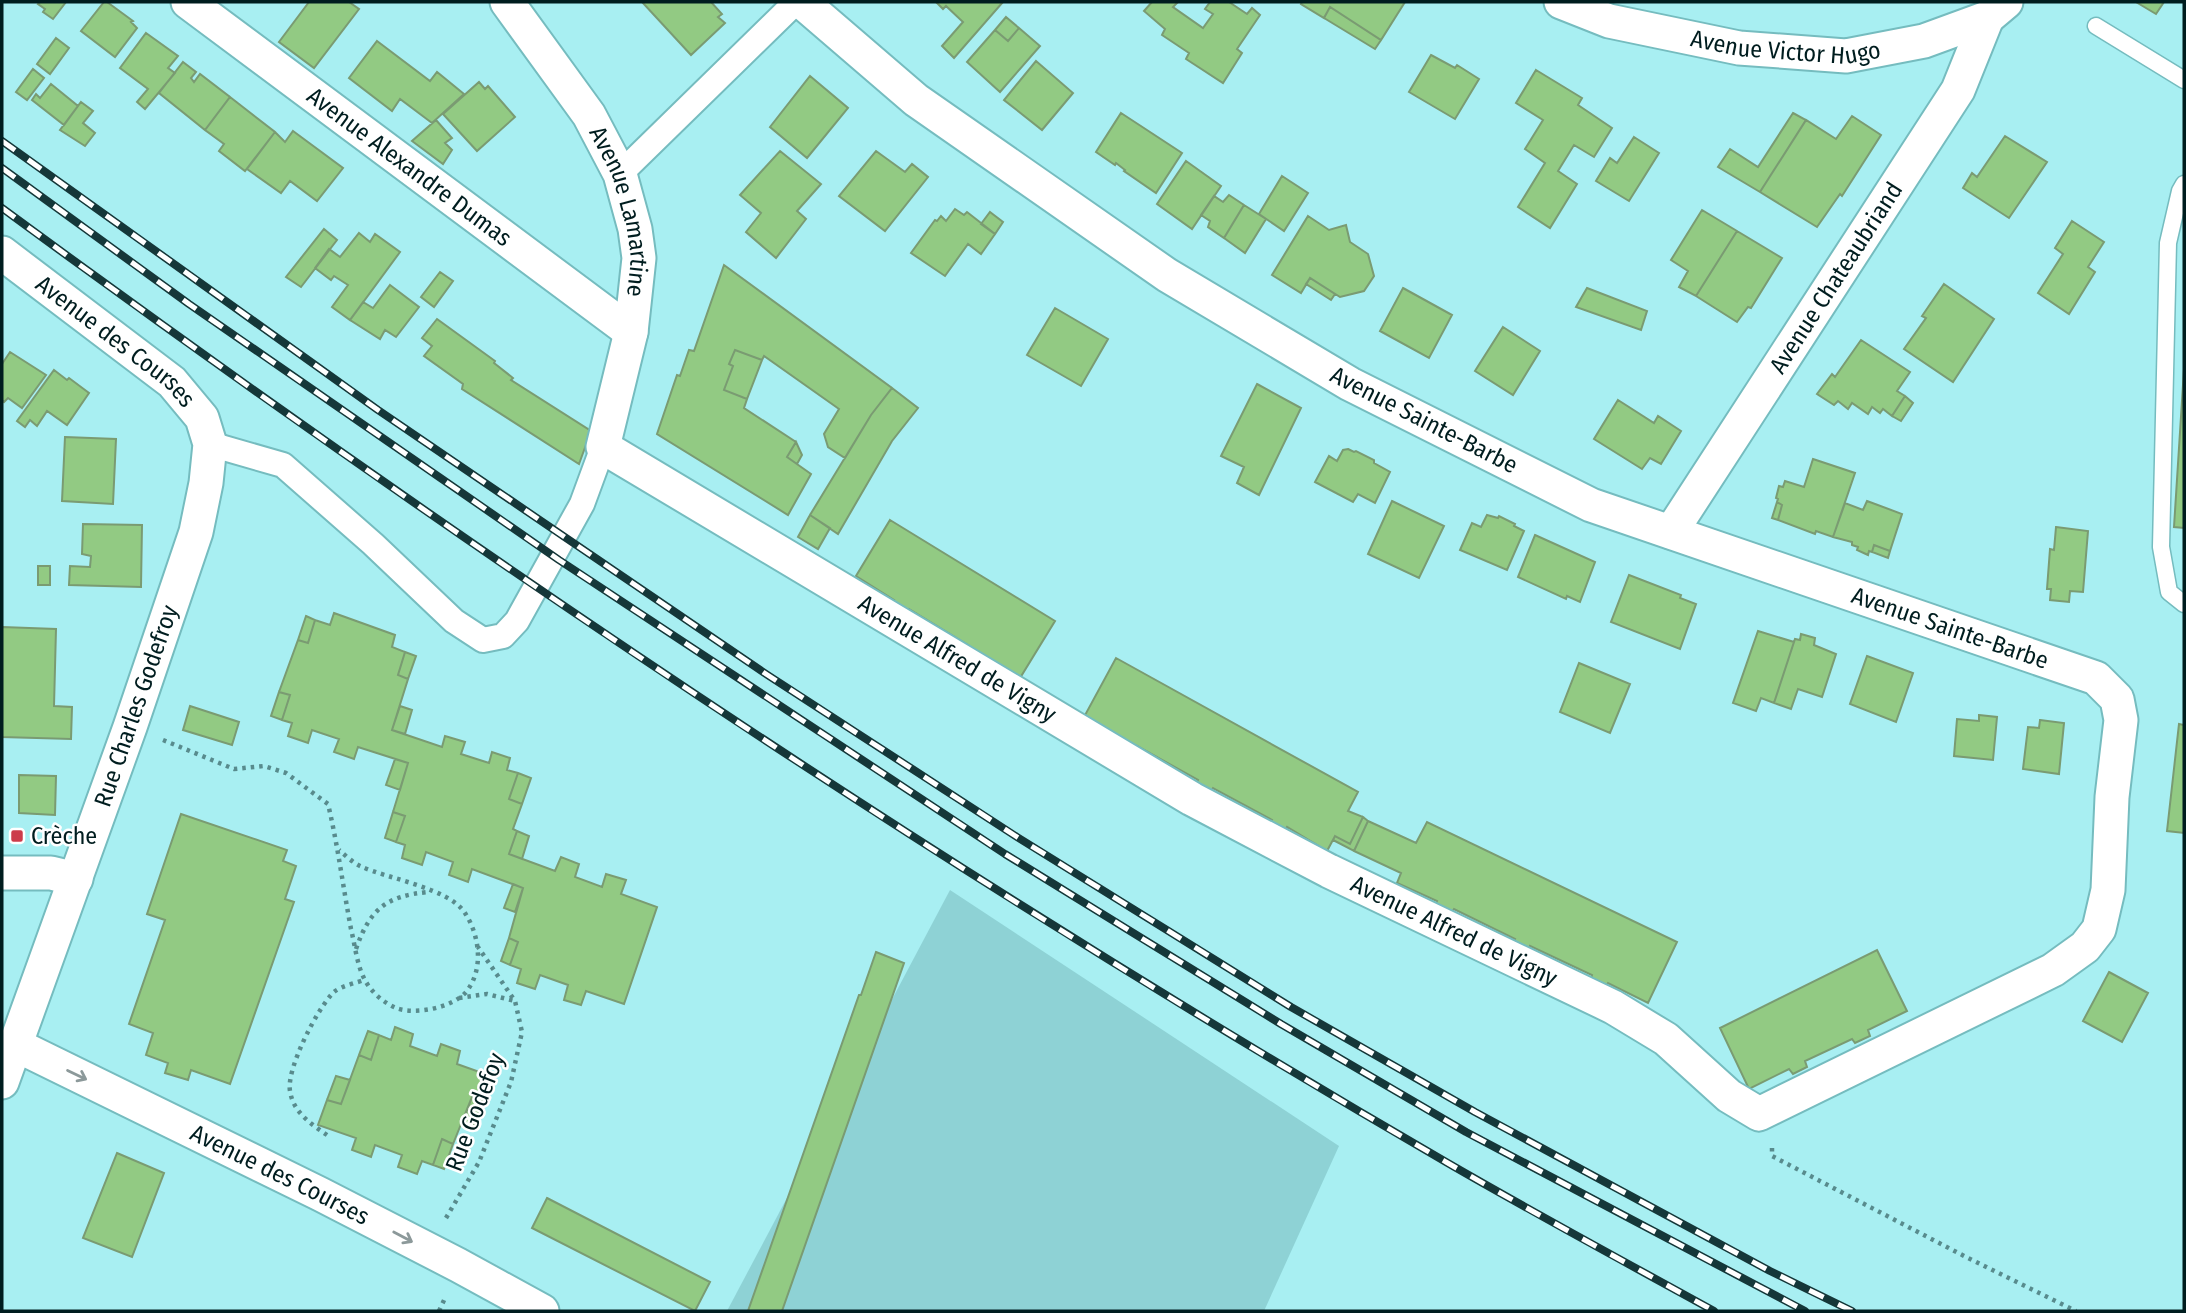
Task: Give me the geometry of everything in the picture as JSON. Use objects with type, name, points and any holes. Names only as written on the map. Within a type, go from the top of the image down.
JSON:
[{"type":"street","name":"Avenue Alexandre Dumas","points":[[188,2],[631,332]]},
{"type":"street","name":"Avenue Lamartine","points":[[507,2],[589,115],[620,174],[635,229],[639,258],[631,332],[603,447]]},
{"type":"street","points":[[620,174],[796,2]]},
{"type":"street","name":"Avenue Sainte-Barbe","points":[[803,2],[916,100],[1167,275],[1350,384],[1591,505],[2096,678],[2117,699],[2121,720],[2112,797],[2108,890],[2099,929],[2085,947],[2053,970],[1771,1108]]},
{"type":"street","name":"Avenue Victor Hugo","points":[[1561,2],[1609,21],[1739,48],[1846,56],[1924,41],[1996,10]]},
{"type":"street","name":"Avenue Chateaubriand","points":[[1671,531],[1958,90],[1996,10]]},
{"type":"street","name":"Avenue des Courses","points":[[2,253],[172,382],[202,418],[210,444]]},
{"type":"street","points":[[210,444],[283,465],[454,621],[483,640],[503,636],[517,621],[582,503],[603,447]]},
{"type":"street","name":"Rue Charles Godefroy","points":[[2,1082],[130,727],[196,532],[206,483],[210,444]]},
{"type":"street","name":"Avenue Alfred de Vigny","points":[[603,447],[1192,799],[1329,871],[1613,1007],[1666,1039],[1729,1096],[1759,1114],[1771,1108]]},
{"type":"street","points":[[2,873],[51,873],[76,879]]},
{"type":"street","name":"Avenue des Courses","points":[[16,1045],[320,1194],[542,1311]]},
{"type":"lane","points":[[2096,26],[2184,80]]},
{"type":"lane","points":[[2184,184],[2168,243],[2161,547],[2169,592],[2184,604]]},
{"type":"path","points":[[130,727],[234,769],[264,766],[286,773],[328,804],[339,850],[340,876],[364,980],[379,998],[398,1009],[428,1010],[458,999],[466,992],[478,965],[478,941],[464,912],[449,897],[358,865],[339,850]]},
{"type":"path","points":[[356,951],[364,926],[382,905],[405,894],[432,892]]},
{"type":"path","name":"Rue Godefoy","points":[[427,1250],[479,1162],[511,1082],[522,1032],[514,1001],[478,947]]},
{"type":"path","points":[[327,1135],[309,1123],[295,1108],[289,1090],[291,1069],[314,1021],[335,991],[364,980]]},
{"type":"path","points":[[458,999],[487,993],[514,1001]]},
{"type":"path","points":[[1771,1108],[1772,1156],[1966,1258],[2076,1311]]},
{"type":"shaded area","points":[[950,890],[1339,1146],[1264,1311],[727,1311]]},
{"type":"building","points":[[66,2],[53,19],[43,12],[45,9],[38,4]]},
{"type":"building","points":[[104,2],[133,21],[131,22],[137,28],[115,57],[81,31]]},
{"type":"building","points":[[309,2],[349,2],[359,9],[314,68],[279,42]]},
{"type":"building","points":[[642,2],[711,2],[722,14],[718,17],[725,23],[691,55]]},
{"type":"building","points":[[936,2],[1003,2],[954,58],[942,46],[963,22],[946,6],[943,9]]},
{"type":"building","points":[[1152,2],[1178,2],[1173,7],[1203,28],[1213,14],[1205,9],[1210,2],[1229,2],[1247,14],[1252,8],[1260,15],[1237,49],[1242,53],[1223,83],[1186,59],[1189,53],[1162,35],[1165,29],[1144,11]]},
{"type":"building","points":[[1405,2],[1381,40],[1330,7],[1324,18],[1301,4]]},
{"type":"building","points":[[2136,2],[2164,2],[2156,14]]},
{"type":"building","points":[[1330,7],[1381,40],[1375,49],[1324,18]]},
{"type":"building","points":[[1006,17],[1019,28],[1008,41],[995,30]]},
{"type":"building","points":[[1019,28],[1040,46],[1000,92],[967,62],[995,30],[1008,41]]},
{"type":"building","points":[[146,33],[178,56],[168,68],[175,73],[145,109],[137,102],[148,89],[120,68]]},
{"type":"building","points":[[56,38],[69,48],[50,74],[37,64]]},
{"type":"building","points":[[377,41],[430,81],[437,72],[464,94],[432,123],[400,99],[392,111],[349,78]]},
{"type":"building","points":[[1431,55],[1455,68],[1457,65],[1479,79],[1455,119],[1409,92]]},
{"type":"building","points":[[1036,61],[1073,93],[1042,130],[1004,100]]},
{"type":"building","points":[[183,62],[196,72],[191,78],[194,82],[200,74],[230,97],[205,130],[159,93]]},
{"type":"building","points":[[33,69],[44,78],[27,100],[16,92]]},
{"type":"building","points":[[1536,70],[1582,98],[1578,105],[1612,128],[1594,157],[1574,145],[1558,171],[1577,184],[1550,228],[1518,207],[1545,163],[1525,149],[1543,120],[1516,103]]},
{"type":"building","points":[[810,76],[848,108],[807,158],[770,127]]},
{"type":"building","points":[[479,82],[485,89],[488,86],[515,117],[477,151],[443,114]]},
{"type":"building","points":[[51,84],[78,106],[64,125],[32,100],[36,94],[40,98]]},
{"type":"building","points":[[230,97],[275,132],[245,171],[219,151],[224,144],[205,130]]},
{"type":"building","points":[[81,102],[93,111],[83,123],[95,133],[85,146],[60,130]]},
{"type":"building","points":[[1121,113],[1182,153],[1156,193],[1116,163],[1115,165],[1096,152]]},
{"type":"building","points":[[1793,113],[1806,120],[1760,192],[1718,167],[1730,149],[1758,167]]},
{"type":"building","points":[[1852,116],[1881,135],[1842,196],[1840,194],[1817,227],[1760,192],[1806,120],[1836,139]]},
{"type":"building","points":[[436,120],[452,138],[445,143],[452,150],[443,164],[412,141]]},
{"type":"building","points":[[293,131],[343,168],[317,201],[290,181],[281,193],[247,169],[275,132],[285,142]]},
{"type":"building","points":[[2005,136],[2047,162],[2009,218],[1963,188],[1972,173],[1977,177]]},
{"type":"building","points":[[1634,137],[1659,153],[1629,201],[1596,181],[1610,158],[1617,163]]},
{"type":"building","points":[[780,151],[821,184],[797,211],[806,219],[776,258],[746,232],[761,213],[740,195]]},
{"type":"building","points":[[876,151],[905,172],[912,164],[928,177],[885,231],[839,196]]},
{"type":"building","points":[[1186,161],[1221,186],[1192,229],[1157,204]]},
{"type":"building","points":[[1282,176],[1308,193],[1284,231],[1259,214]]},
{"type":"building","points":[[1229,195],[1244,205],[1224,238],[1208,227],[1210,221],[1201,215],[1214,196],[1223,202]]},
{"type":"building","points":[[1244,205],[1266,219],[1245,253],[1224,238]]},
{"type":"building","points":[[955,209],[964,215],[967,212],[995,234],[981,254],[968,244],[945,276],[911,253],[935,220],[941,216],[946,221]]},
{"type":"building","points":[[1702,210],[1737,231],[1696,296],[1679,287],[1688,271],[1671,260]]},
{"type":"building","points":[[990,212],[1003,222],[995,234],[981,224]]},
{"type":"building","points":[[1308,216],[1329,230],[1346,225],[1350,242],[1368,254],[1374,276],[1364,291],[1340,297],[1310,278],[1301,293],[1272,275]]},
{"type":"building","points":[[2072,221],[2104,242],[2088,267],[2095,272],[2069,314],[2038,293],[2063,254],[2055,248]]},
{"type":"building","points":[[324,229],[337,240],[301,287],[286,277]]},
{"type":"building","points":[[1737,231],[1782,258],[1751,308],[1748,307],[1737,322],[1696,296]]},
{"type":"building","points":[[359,233],[370,242],[375,234],[400,252],[350,320],[332,307],[348,285],[334,276],[331,280],[315,268],[329,249],[340,257]]},
{"type":"building","points":[[724,265],[892,388],[871,415],[845,458],[828,447],[824,434],[839,409],[764,356],[762,360],[735,350],[729,364],[733,366],[724,390],[747,399],[744,408],[796,442],[787,457],[811,474],[788,515],[657,434],[677,375],[680,376],[689,350],[694,351]]},
{"type":"building","points":[[440,272],[453,281],[434,307],[421,297]]},
{"type":"building","points":[[1310,278],[1335,294],[1331,300],[1306,284]]},
{"type":"building","points":[[1944,284],[1994,319],[1953,382],[1904,349],[1926,318],[1922,316]]},
{"type":"building","points":[[390,285],[419,307],[396,337],[385,330],[380,339],[350,320],[363,302],[373,308]]},
{"type":"building","points":[[1403,288],[1452,315],[1429,358],[1380,331]]},
{"type":"building","points":[[1587,288],[1647,311],[1641,330],[1576,307]]},
{"type":"building","points":[[1055,308],[1108,339],[1081,386],[1027,355]]},
{"type":"building","points":[[437,319],[495,361],[494,363],[513,378],[511,380],[591,431],[579,464],[462,389],[463,384],[424,356],[432,346],[422,338]]},
{"type":"building","points":[[1503,327],[1540,351],[1513,395],[1475,371]]},
{"type":"building","points":[[1861,340],[1910,372],[1897,391],[1905,396],[1892,416],[1883,409],[1880,413],[1872,407],[1868,414],[1852,403],[1848,409],[1838,401],[1834,405],[1817,394],[1832,374],[1835,377]]},
{"type":"building","points":[[735,350],[762,360],[747,399],[724,390],[733,366],[729,364]]},
{"type":"building","points":[[10,352],[46,375],[22,408],[8,398],[4,402],[2,400],[2,364]]},
{"type":"building","points":[[2184,369],[2184,528],[2174,527]]},
{"type":"building","points":[[54,370],[89,393],[67,425],[47,411],[37,426],[30,420],[25,427],[17,421]]},
{"type":"building","points":[[1257,384],[1301,408],[1259,495],[1237,483],[1244,467],[1221,456]]},
{"type":"building","points":[[892,388],[918,408],[892,441],[838,534],[810,515],[871,415]]},
{"type":"building","points":[[1905,396],[1913,403],[1901,421],[1892,416]]},
{"type":"building","points":[[1618,400],[1654,423],[1658,416],[1681,431],[1661,464],[1650,458],[1642,469],[1594,439]]},
{"type":"building","points":[[65,437],[116,439],[113,504],[62,501]]},
{"type":"building","points":[[796,442],[802,455],[797,464],[787,457]]},
{"type":"building","points":[[1348,449],[1374,460],[1374,463],[1390,472],[1375,503],[1358,494],[1353,502],[1315,482],[1329,456],[1337,461],[1343,450]]},
{"type":"building","points":[[1813,459],[1855,473],[1833,537],[1816,531],[1815,534],[1778,520],[1782,505],[1776,498],[1779,486],[1783,487],[1785,481],[1804,487]]},
{"type":"building","points":[[1392,501],[1444,526],[1419,578],[1368,554]]},
{"type":"building","points":[[1867,501],[1902,514],[1890,551],[1874,545],[1868,555],[1857,550],[1858,547],[1852,545],[1852,542],[1833,537],[1845,503],[1863,510]]},
{"type":"building","points":[[1777,502],[1782,505],[1778,520],[1772,518]]},
{"type":"building","points":[[810,515],[830,528],[818,549],[798,537]]},
{"type":"building","points":[[1487,515],[1499,516],[1524,531],[1507,570],[1460,550],[1472,523],[1481,527]]},
{"type":"building","points":[[890,520],[1055,621],[1020,678],[983,655],[979,661],[963,652],[968,645],[909,609],[904,616],[890,606],[894,600],[856,576]]},
{"type":"building","points":[[83,524],[142,525],[141,587],[69,585],[70,566],[90,567],[91,556],[82,554]]},
{"type":"building","points":[[2056,527],[2088,531],[2083,592],[2070,591],[2069,602],[2050,600],[2051,589],[2047,589],[2050,549],[2054,550]]},
{"type":"building","points":[[1535,535],[1595,562],[1580,602],[1567,596],[1566,599],[1518,577]]},
{"type":"building","points":[[1874,545],[1890,551],[1888,558],[1872,552]]},
{"type":"building","points":[[38,566],[50,566],[50,585],[38,585]]},
{"type":"building","points":[[1629,575],[1681,595],[1680,598],[1696,604],[1680,649],[1611,622]]},
{"type":"building","points":[[334,613],[395,635],[392,647],[405,652],[398,675],[408,679],[392,730],[442,747],[445,736],[465,742],[461,754],[489,763],[492,752],[510,758],[507,770],[518,773],[509,799],[522,804],[513,829],[517,831],[509,854],[555,871],[561,857],[579,864],[575,877],[602,887],[606,874],[626,880],[621,894],[657,907],[624,1004],[586,991],[581,1005],[564,1000],[568,985],[540,975],[535,989],[517,983],[521,969],[510,965],[518,942],[509,938],[523,888],[472,869],[468,882],[449,875],[453,862],[426,852],[422,865],[402,858],[405,845],[396,842],[405,816],[393,812],[408,763],[358,747],[354,759],[334,752],[339,739],[312,730],[308,743],[288,736],[292,723],[282,720],[290,695],[279,692],[298,640],[308,643],[315,620],[330,625]]},
{"type":"building","points":[[306,616],[315,620],[308,643],[298,640]]},
{"type":"building","points":[[2,627],[56,629],[54,706],[72,707],[71,739],[2,737]]},
{"type":"building","points":[[1758,631],[1794,642],[1774,703],[1761,698],[1756,711],[1733,703]]},
{"type":"building","points":[[1801,634],[1815,638],[1814,645],[1836,654],[1822,697],[1798,689],[1791,709],[1774,703],[1795,639],[1800,640]]},
{"type":"building","points":[[405,652],[416,656],[408,679],[398,675]]},
{"type":"building","points":[[1867,656],[1913,673],[1896,722],[1850,704]]},
{"type":"building","points":[[1116,658],[1358,792],[1348,811],[1363,817],[1350,844],[1335,836],[1327,851],[1287,827],[1283,834],[1269,826],[1272,820],[1213,788],[1210,794],[1195,786],[1198,780],[1137,746],[1134,753],[1119,744],[1123,738],[1084,717]]},
{"type":"building","points":[[1579,663],[1630,684],[1610,733],[1560,712]]},
{"type":"building","points":[[279,692],[290,695],[282,720],[271,716]]},
{"type":"building","points":[[190,706],[239,722],[232,745],[183,730]]},
{"type":"building","points":[[400,706],[412,710],[405,734],[392,730]]},
{"type":"building","points":[[1979,715],[1997,717],[1993,760],[1954,756],[1957,719],[1979,721]]},
{"type":"building","points":[[2040,720],[2064,723],[2059,774],[2023,769],[2028,727],[2039,728]]},
{"type":"building","points":[[2179,724],[2184,725],[2184,833],[2167,831]]},
{"type":"building","points":[[395,759],[408,763],[400,790],[386,785]]},
{"type":"building","points":[[518,773],[531,778],[522,804],[509,799]]},
{"type":"building","points":[[19,775],[56,776],[55,815],[19,813]]},
{"type":"building","points":[[393,812],[405,816],[396,842],[385,838]]},
{"type":"building","points":[[181,814],[287,850],[283,861],[296,866],[285,899],[294,902],[230,1084],[191,1070],[188,1080],[165,1073],[168,1063],[146,1055],[153,1033],[129,1024],[165,920],[147,914]]},
{"type":"building","points":[[1363,817],[1368,821],[1354,851],[1333,840],[1335,836],[1350,844]]},
{"type":"building","points":[[1368,821],[1416,843],[1427,822],[1677,942],[1648,1003],[1608,983],[1605,989],[1590,982],[1592,975],[1530,946],[1528,952],[1512,945],[1515,939],[1454,909],[1450,915],[1434,908],[1437,901],[1397,883],[1401,873],[1354,851]]},
{"type":"building","points":[[517,831],[529,836],[522,859],[509,854]]},
{"type":"building","points":[[513,884],[523,888],[515,912],[504,908]]},
{"type":"building","points":[[509,938],[518,942],[510,965],[501,961]]},
{"type":"building","points":[[1877,950],[1907,1011],[1868,1030],[1870,1036],[1855,1043],[1852,1039],[1805,1061],[1807,1067],[1793,1074],[1789,1069],[1749,1089],[1720,1028]]},
{"type":"building","points":[[876,952],[904,963],[782,1311],[748,1311],[859,995]]},
{"type":"building","points":[[2109,972],[2148,993],[2122,1042],[2083,1021]]},
{"type":"building","points":[[395,1027],[413,1034],[410,1046],[437,1056],[441,1044],[460,1051],[457,1064],[491,1076],[482,1102],[472,1097],[453,1144],[442,1139],[433,1165],[422,1161],[417,1174],[398,1167],[402,1155],[375,1145],[371,1157],[352,1150],[356,1138],[318,1125],[327,1100],[341,1104],[359,1055],[371,1060],[379,1035],[391,1040]]},
{"type":"building","points":[[368,1031],[379,1035],[371,1060],[359,1055]]},
{"type":"building","points":[[336,1076],[350,1080],[341,1104],[327,1100]]},
{"type":"building","points":[[472,1097],[482,1102],[475,1125],[463,1122]]},
{"type":"building","points":[[442,1139],[453,1144],[444,1169],[433,1165]]},
{"type":"building","points":[[117,1153],[164,1173],[132,1257],[83,1238]]},
{"type":"building","points":[[547,1198],[710,1282],[695,1311],[532,1228]]},
{"type":"railway","points":[[2,141],[378,410],[766,674],[1017,837],[1291,1007],[1475,1112],[1770,1271],[1852,1311]]},
{"type":"railway","points":[[2,168],[189,304],[559,560],[1005,854],[1281,1024],[1466,1132],[1805,1311]]},
{"type":"railway","points":[[2,208],[177,335],[531,584],[892,823],[1260,1052],[1479,1181],[1714,1311]]},
{"type":"place","name":"Crèche","points":[[17,836]]}]
